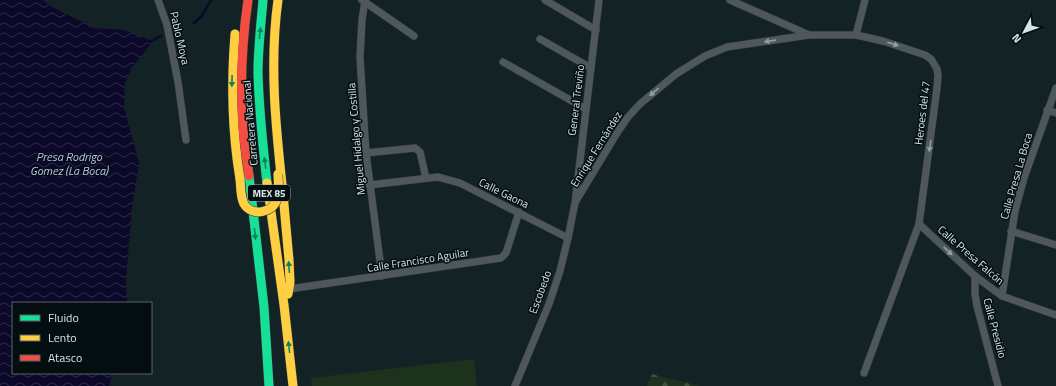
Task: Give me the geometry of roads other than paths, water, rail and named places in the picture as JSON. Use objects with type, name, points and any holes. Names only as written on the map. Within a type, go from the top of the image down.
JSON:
[{"type":"highway","name":"Carretera Nacional","points":[[248,0],[245,19],[242,73],[243,126],[264,307],[269,386]]},
{"type":"highway","name":"Carretera Nacional","points":[[263,0],[259,42],[259,104],[263,150],[284,305],[293,386]]},
{"type":"highway","name":"MEX 85","points":[[238,8],[232,85],[233,116],[242,199],[249,210],[257,212],[270,209],[276,202],[278,192],[278,174],[271,127],[268,83],[269,50],[274,0]]},
{"type":"highway","name":"MEX 85","points":[[278,0],[273,60],[274,84],[290,278],[289,290],[284,305]]},
{"type":"street","name":"Pablo Moya","points":[[158,0],[168,25],[186,140]]},
{"type":"street","points":[[545,0],[596,30]]},
{"type":"street","name":"General Treviño","points":[[575,203],[600,0]]},
{"type":"street","name":"Heroes del 47","points":[[730,0],[809,35],[856,35],[883,41],[925,55],[931,59],[936,69],[938,76],[937,88],[919,224],[864,373]]},
{"type":"street","points":[[856,35],[864,0]]},
{"type":"street","points":[[364,1],[414,36]]},
{"type":"street","name":"Miguel Hidalgo y Costilla","points":[[364,1],[360,57],[366,153],[382,276]]},
{"type":"street","name":"Enrique Fernández","points":[[575,203],[617,133],[628,118],[640,104],[676,74],[706,56],[727,48],[809,35]]},
{"type":"street","points":[[540,39],[591,68]]},
{"type":"street","points":[[503,62],[586,110]]},
{"type":"street","name":"Calle Presa La Boca","points":[[1002,296],[1015,211],[1024,178],[1047,110],[1053,102],[1056,88]]},
{"type":"street","points":[[1047,110],[1056,113]]},
{"type":"street","points":[[366,153],[415,148],[420,152],[426,178]]},
{"type":"street","name":"Calle Gaona","points":[[369,185],[438,177],[460,183],[568,238]]},
{"type":"street","name":"Escobedo","points":[[515,386],[549,304],[560,271],[575,203]]},
{"type":"street","name":"Calle Francisco Aguilar","points":[[289,290],[501,258],[506,253],[519,212]]},
{"type":"street","name":"Calle Presa Falcón","points":[[919,224],[975,276],[1002,296],[1056,315]]},
{"type":"street","points":[[1012,231],[1056,245]]},
{"type":"street","name":"Calle Presidio","points":[[975,276],[977,306],[998,386]]},
{"type":"water","name":"Presa Rodrigo Gomez (La Boca)","points":[[0,0],[43,0],[50,6],[94,28],[124,30],[152,41],[142,56],[132,67],[125,83],[124,107],[139,163],[132,207],[126,281],[127,302],[12,302],[12,374],[113,374],[109,386],[0,386]]},
{"type":"waterway","points":[[194,23],[202,16],[211,0]]},
{"type":"waterway","points":[[149,42],[161,36]]}]
